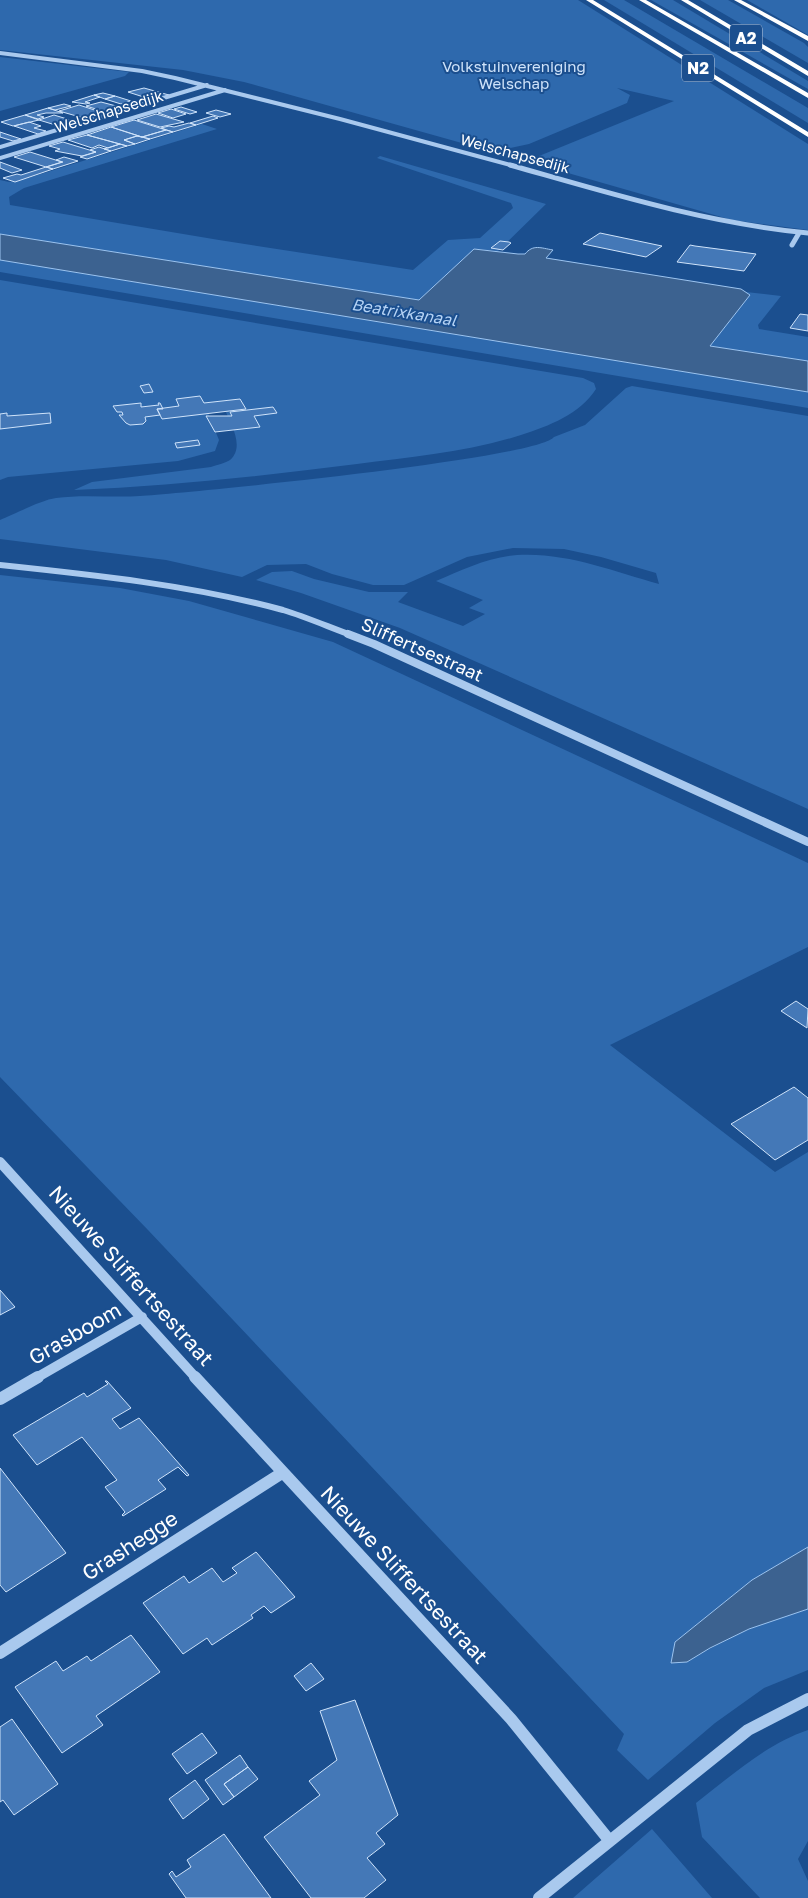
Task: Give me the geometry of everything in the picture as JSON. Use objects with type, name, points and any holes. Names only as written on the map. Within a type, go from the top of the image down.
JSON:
[{"type":"highway","name":"N2","points":[[589,0],[808,135]]},
{"type":"highway","name":"A2","points":[[642,0],[808,96]]},
{"type":"highway","name":"A2","points":[[684,0],[808,74]]},
{"type":"highway","points":[[737,0],[808,40]]},
{"type":"street","name":"Welschapsedijk","points":[[0,53],[142,71],[207,85],[499,162],[658,207],[736,224],[808,233]]},
{"type":"street","name":"Welschapsedijk","points":[[0,147],[207,85]]},
{"type":"street","name":"Welschapsedijk","points":[[0,158],[225,90]]},
{"type":"street","points":[[792,245],[799,233]]},
{"type":"street","name":"Sliffertsestraat","points":[[0,566],[128,579],[211,593],[285,611],[374,644],[808,842]]},
{"type":"street","name":"Nieuwe Sliffertsestraat","points":[[0,1162],[282,1473],[511,1719],[610,1840]]},
{"type":"street","name":"Grasboom","points":[[0,1399],[142,1317]]},
{"type":"street","name":"Grashegge","points":[[0,1653],[282,1473]]},
{"type":"street","points":[[539,1898],[748,1730],[808,1699]]},
{"type":"green space","name":"Volkstuinvereniging Welschap","points":[[0,0],[578,0],[808,144],[808,230],[732,220],[540,165],[539,156],[674,101],[617,88],[630,95],[627,103],[529,144],[501,150],[476,147],[244,82],[183,70],[0,50]]},
{"type":"green space","points":[[604,0],[624,0],[808,108],[808,123]]},
{"type":"green space","points":[[651,0],[673,0],[808,81],[808,89]]},
{"type":"green space","points":[[700,0],[728,0],[804,43],[808,47],[808,63]]},
{"type":"green space","points":[[747,0],[808,0],[808,35]]},
{"type":"green space","points":[[0,57],[129,72],[125,76],[0,111]]},
{"type":"green space","points":[[202,124],[217,129],[24,188],[9,197],[10,205],[413,270],[448,240],[480,238],[513,208],[511,203],[377,158],[380,156],[546,204],[498,251],[474,249],[419,300],[0,234],[0,180],[9,182],[28,178]]},
{"type":"green space","points":[[0,260],[808,392],[808,408],[0,272]]},
{"type":"green space","points":[[0,280],[583,378],[594,383],[596,389],[573,412],[542,428],[481,446],[439,453],[216,480],[74,490],[92,482],[211,467],[230,460],[234,455],[237,442],[225,410],[208,413],[219,440],[215,451],[178,461],[8,477],[0,480]]},
{"type":"green space","points":[[746,292],[781,296],[758,325],[759,329],[808,337],[808,361],[710,346],[750,295]]},
{"type":"green space","points":[[632,386],[808,416],[808,809],[400,628],[301,593],[256,580],[272,572],[292,571],[314,579],[369,592],[408,592],[398,602],[463,626],[485,614],[469,608],[483,600],[436,581],[496,558],[517,555],[553,556],[571,559],[659,584],[656,573],[601,557],[564,549],[513,548],[467,557],[404,585],[373,585],[332,574],[306,564],[267,565],[242,577],[166,560],[0,539],[0,520],[50,499],[77,496],[140,496],[288,482],[428,465],[533,446],[585,425],[626,388]]},
{"type":"green space","points":[[0,575],[120,588],[189,601],[333,642],[808,863],[808,947],[610,1045],[775,1172],[808,1152],[808,1547],[752,1580],[675,1642],[687,1662],[746,1631],[792,1613],[808,1609],[808,1670],[764,1688],[715,1723],[648,1780],[617,1750],[624,1734],[148,1230],[0,1077]]},
{"type":"green space","points":[[808,1730],[808,1841],[798,1859],[808,1881],[808,1898],[760,1898],[702,1837],[696,1803],[763,1752]]},
{"type":"green space","points":[[652,1829],[712,1898],[573,1898]]},
{"type":"water","name":"Beatrixkanaal","points":[[0,234],[419,300],[474,249],[518,254],[525,254],[534,248],[553,250],[546,258],[741,289],[750,295],[710,346],[808,361],[808,392],[0,260]]},
{"type":"water","points":[[808,1547],[808,1609],[749,1629],[710,1648],[687,1662],[671,1663],[675,1642],[752,1580]]},
{"type":"building","points":[[144,88],[169,95],[153,100],[128,92]]},
{"type":"building","points":[[103,93],[115,96],[105,99],[94,95]]},
{"type":"building","points":[[94,95],[100,97],[85,102],[90,103],[72,102]]},
{"type":"building","points":[[115,96],[131,101],[121,104],[105,99]]},
{"type":"building","points":[[101,102],[124,108],[109,113],[86,106]]},
{"type":"building","points":[[64,104],[71,106],[55,110],[48,108]]},
{"type":"building","points":[[79,105],[107,114],[87,119],[59,111]]},
{"type":"building","points":[[181,107],[197,112],[190,114],[174,109]]},
{"type":"building","points":[[48,108],[63,113],[37,115],[44,117],[38,119],[25,115]]},
{"type":"building","points":[[171,109],[186,114],[173,118],[158,113]]},
{"type":"building","points":[[216,110],[231,114],[220,117],[206,113]]},
{"type":"building","points":[[156,114],[184,122],[160,127],[137,120]]},
{"type":"building","points":[[25,115],[39,120],[13,126],[1,122]]},
{"type":"building","points":[[54,115],[77,122],[62,127],[39,120]]},
{"type":"building","points":[[213,116],[218,118],[196,125],[190,123]]},
{"type":"building","points":[[134,120],[166,130],[142,137],[111,127]]},
{"type":"building","points":[[29,122],[41,126],[34,128],[46,131],[38,134],[14,126]]},
{"type":"building","points":[[189,123],[196,125],[173,132],[161,128],[174,127]]},
{"type":"building","points":[[111,127],[142,137],[137,136],[124,140],[135,144],[127,146],[87,135]]},
{"type":"building","points":[[166,130],[173,132],[150,139],[142,137]]},
{"type":"building","points":[[0,132],[21,139],[13,141],[0,137]]},
{"type":"building","points":[[87,135],[120,144],[108,148],[99,145],[92,148],[68,140]]},
{"type":"building","points":[[137,136],[150,139],[135,144],[124,140]]},
{"type":"building","points":[[63,142],[96,152],[82,156],[55,151],[60,149],[49,146]]},
{"type":"building","points":[[120,144],[127,146],[111,151],[104,149]]},
{"type":"building","points":[[99,147],[111,151],[87,159],[80,157],[96,152],[90,150]]},
{"type":"building","points":[[30,152],[62,162],[46,167],[14,157]]},
{"type":"building","points":[[64,157],[78,161],[53,169],[46,167],[63,162],[56,160]]},
{"type":"building","points":[[0,162],[22,170],[12,173],[0,168]]},
{"type":"building","points":[[46,167],[53,169],[15,182],[3,178],[17,174],[21,175]]},
{"type":"building","points":[[600,233],[662,246],[646,257],[583,244]]},
{"type":"building","points":[[500,241],[511,243],[503,250],[491,248]]},
{"type":"building","points":[[690,245],[756,254],[744,271],[677,262]]},
{"type":"building","points":[[800,314],[808,315],[808,331],[790,328]]},
{"type":"building","points":[[149,384],[153,392],[144,393],[140,386]]},
{"type":"building","points":[[200,396],[204,403],[240,399],[246,409],[162,419],[157,409],[179,406],[176,399]]},
{"type":"building","points":[[141,403],[141,407],[159,405],[158,403],[160,403],[163,409],[157,409],[160,415],[145,417],[146,421],[143,424],[130,425],[119,415],[123,415],[122,412],[117,412],[113,406]]},
{"type":"building","points":[[273,407],[277,413],[254,416],[260,427],[215,432],[206,416],[232,416],[230,412]]},
{"type":"building","points":[[7,413],[7,416],[50,413],[51,423],[0,429],[0,414]]},
{"type":"building","points":[[198,440],[200,445],[177,448],[175,443]]},
{"type":"building","points":[[796,1001],[808,1009],[807,1028],[781,1011]]},
{"type":"building","points":[[794,1087],[808,1098],[808,1140],[775,1160],[731,1124]]},
{"type":"building","points":[[0,1290],[15,1307],[0,1315]]},
{"type":"building","points":[[105,1381],[107,1381],[131,1408],[112,1419],[120,1429],[139,1418],[189,1475],[187,1476],[178,1467],[158,1480],[166,1489],[123,1516],[125,1512],[105,1487],[117,1480],[82,1437],[37,1465],[13,1435],[84,1393],[87,1397],[108,1384]]},
{"type":"building","points":[[0,1468],[66,1553],[6,1592],[0,1585]]},
{"type":"building","points":[[256,1552],[295,1597],[271,1613],[264,1606],[251,1615],[253,1618],[212,1645],[207,1638],[183,1654],[143,1603],[184,1576],[189,1583],[212,1568],[223,1582],[237,1573],[232,1568]]},
{"type":"building","points":[[131,1635],[160,1672],[96,1716],[103,1725],[62,1753],[15,1687],[56,1661],[63,1671],[87,1656],[91,1661]]},
{"type":"building","points":[[311,1663],[324,1679],[306,1691],[294,1676]]},
{"type":"building","points":[[355,1700],[398,1815],[376,1833],[385,1844],[367,1858],[386,1880],[364,1898],[311,1898],[264,1837],[320,1795],[309,1781],[337,1760],[320,1711]]},
{"type":"building","points":[[12,1719],[58,1784],[14,1815],[3,1800],[0,1802],[0,1727]]},
{"type":"building","points":[[202,1733],[217,1753],[187,1774],[172,1754]]},
{"type":"building","points":[[240,1755],[248,1767],[224,1784],[234,1797],[223,1805],[205,1780]]},
{"type":"building","points":[[248,1767],[258,1779],[234,1797],[224,1784]]},
{"type":"building","points":[[195,1780],[209,1799],[183,1819],[169,1799]]},
{"type":"building","points":[[224,1834],[271,1898],[186,1898],[169,1874],[172,1871],[176,1877],[191,1867],[187,1860]]}]
